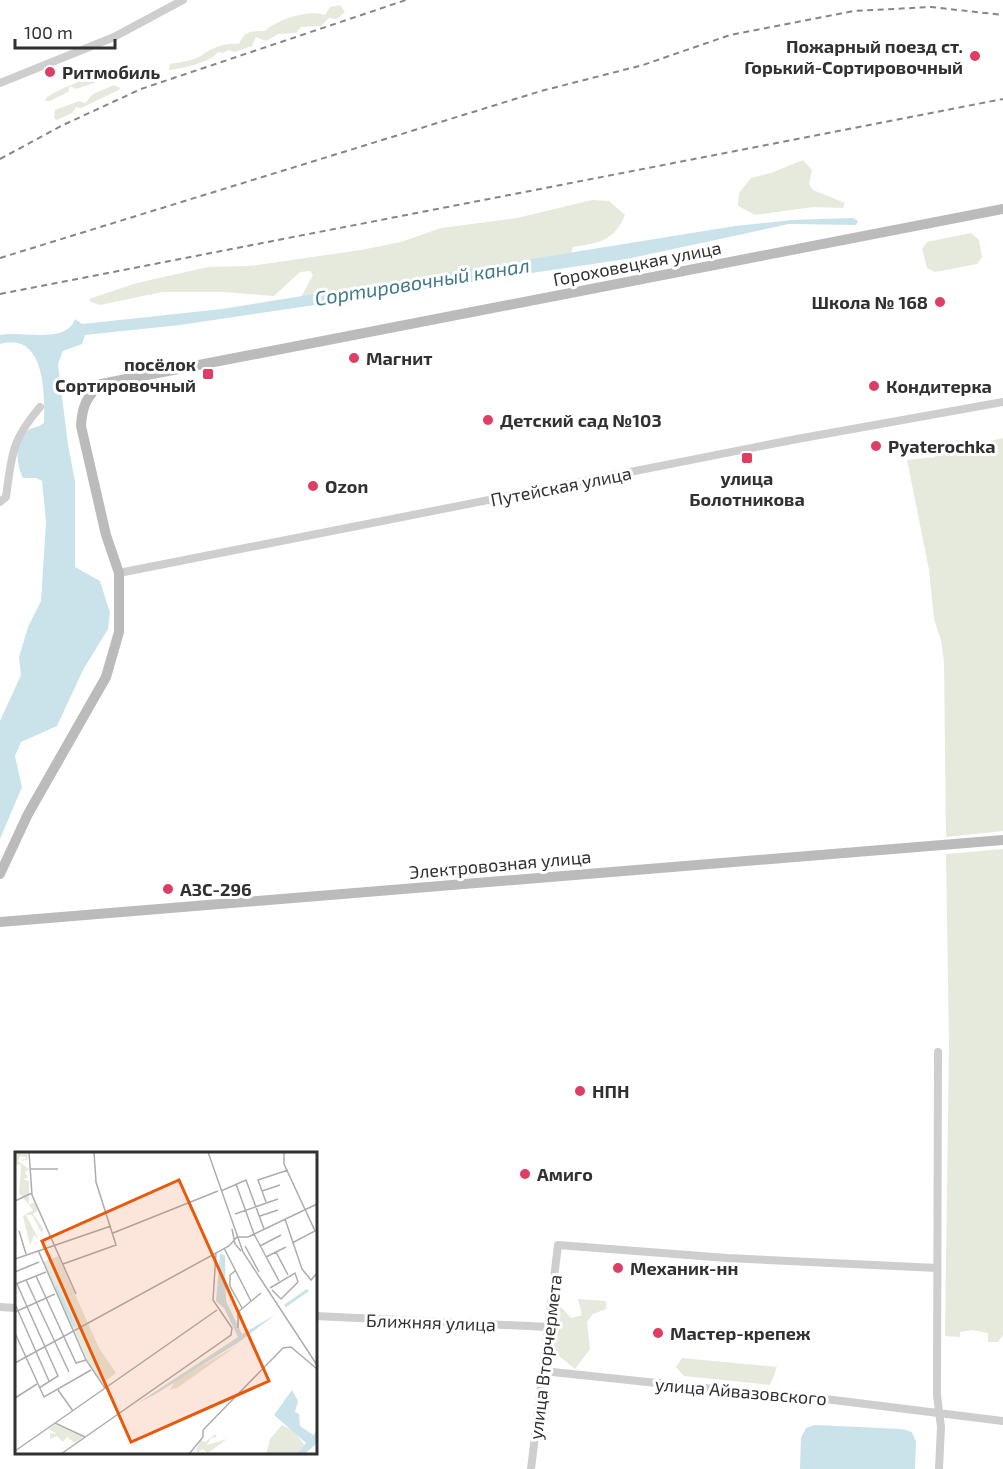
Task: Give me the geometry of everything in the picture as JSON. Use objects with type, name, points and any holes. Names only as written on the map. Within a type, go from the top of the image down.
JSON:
[{"type":"street","points":[[0,83],[114,37],[183,0]]},
{"type":"street","name":"Гороховецкая улица","points":[[119,573],[106,535],[81,426],[81,411],[86,399],[101,384],[1003,209]]},
{"type":"street","name":"Путейская улица","points":[[119,573],[787,441],[1003,402]]},
{"type":"street","points":[[0,502],[6,497],[13,447],[21,430],[40,407]]},
{"type":"street","points":[[0,874],[28,814],[98,692],[113,660],[119,632],[119,573]]},
{"type":"street","name":"Электровозная улица","points":[[0,922],[1003,840]]},
{"type":"street","points":[[938,1052],[937,1395],[940,1412],[939,1469]]},
{"type":"street","name":"улица Вторчермета","points":[[531,1469],[558,1245],[727,1258],[937,1268]]},
{"type":"street","points":[[0,1307],[15,1308]]},
{"type":"street","name":"Ближняя улица","points":[[316,1316],[548,1327]]},
{"type":"street","name":"улица Айвазовского","points":[[543,1371],[1003,1420]]},
{"type":"shaded area","points":[[340,5],[345,12],[337,19],[329,18],[321,26],[301,27],[296,33],[278,34],[266,41],[256,37],[252,46],[235,52],[228,50],[223,53],[218,52],[203,62],[169,70],[170,64],[196,58],[222,45],[239,44],[243,36],[249,33],[265,31],[294,16],[311,13],[325,15],[330,7]]},
{"type":"shaded area","points":[[104,72],[107,74],[94,83],[76,89],[70,86],[68,92],[50,101],[45,101],[47,97],[75,83]]},
{"type":"shaded area","points":[[114,85],[120,88],[119,90],[81,108],[76,107],[72,113],[57,120],[54,118],[55,110],[79,101],[85,103],[93,94]]},
{"type":"shaded area","points":[[803,160],[812,170],[809,184],[813,190],[845,203],[843,208],[813,207],[755,215],[738,206],[739,193],[751,178],[771,173]]},
{"type":"shaded area","points":[[592,200],[609,201],[625,215],[621,224],[611,235],[598,242],[573,247],[571,253],[301,297],[313,275],[310,271],[300,272],[274,296],[223,292],[162,292],[100,305],[89,299],[137,283],[208,267],[250,266],[361,250],[401,242],[441,228],[517,218]]},
{"type":"shaded area","points":[[971,233],[979,240],[982,257],[977,264],[935,272],[927,268],[922,249],[927,242]]},
{"type":"shaded area","points":[[1003,438],[1003,831],[946,837],[944,662],[941,640],[934,619],[929,570],[907,460],[935,457],[935,454]]},
{"type":"shaded area","points":[[1003,849],[1003,1335],[998,1342],[988,1342],[988,1333],[972,1330],[960,1332],[960,1337],[945,1336],[949,1044],[946,854]]},
{"type":"shaded area","points":[[578,1299],[606,1301],[606,1309],[593,1314],[587,1322],[590,1349],[575,1369],[553,1351],[555,1306],[561,1307],[571,1318],[582,1315]]},
{"type":"shaded area","points":[[682,1358],[777,1367],[770,1385],[684,1376],[676,1367]]},
{"type":"water","name":"Сортировочный канал","points":[[853,218],[858,221],[856,225],[789,224],[627,259],[180,325],[85,335],[82,344],[63,351],[58,364],[75,481],[75,567],[100,581],[110,613],[108,629],[83,670],[57,726],[21,742],[15,756],[22,787],[0,839],[0,721],[21,675],[19,657],[28,627],[41,601],[46,522],[42,481],[36,478],[23,478],[18,459],[18,445],[25,433],[44,423],[44,397],[39,368],[34,356],[26,347],[15,342],[0,344],[0,335],[53,334],[70,327],[75,319],[82,324],[222,309],[735,226],[792,220]]},
{"type":"water","points":[[815,1425],[902,1429],[912,1432],[916,1442],[915,1469],[800,1469],[801,1438],[806,1428]]},
{"type":"railway","points":[[0,159],[61,126],[141,89],[406,0]]},
{"type":"railway","points":[[0,258],[541,91],[643,65],[730,35],[854,11],[931,7],[1003,15]]},
{"type":"railway","points":[[0,294],[1003,99]]},
{"type":"place","name":"Пожарный поезд ст. Горький-Сортировочный","points":[[975,56]]},
{"type":"place","name":"Ритмобиль","points":[[50,72]]},
{"type":"place","name":"Школа № 168","points":[[940,302]]},
{"type":"place","name":"Магнит","points":[[354,358]]},
{"type":"place","name":"посёлок Сортировочный","points":[[208,374]]},
{"type":"place","name":"Кондитерка","points":[[874,386]]},
{"type":"place","name":"Детский сад №103","points":[[488,420]]},
{"type":"place","name":"Pyaterochka","points":[[876,446]]},
{"type":"place","name":"улица Болотникова","points":[[747,458]]},
{"type":"place","name":"Ozon","points":[[313,486]]},
{"type":"place","name":"АЗС-296","points":[[168,889]]},
{"type":"place","name":"НПН","points":[[580,1091]]},
{"type":"place","name":"Амиго","points":[[525,1174]]},
{"type":"place","name":"Механик-нн","points":[[618,1268]]},
{"type":"place","name":"Мастер-крепеж","points":[[658,1333]]}]
